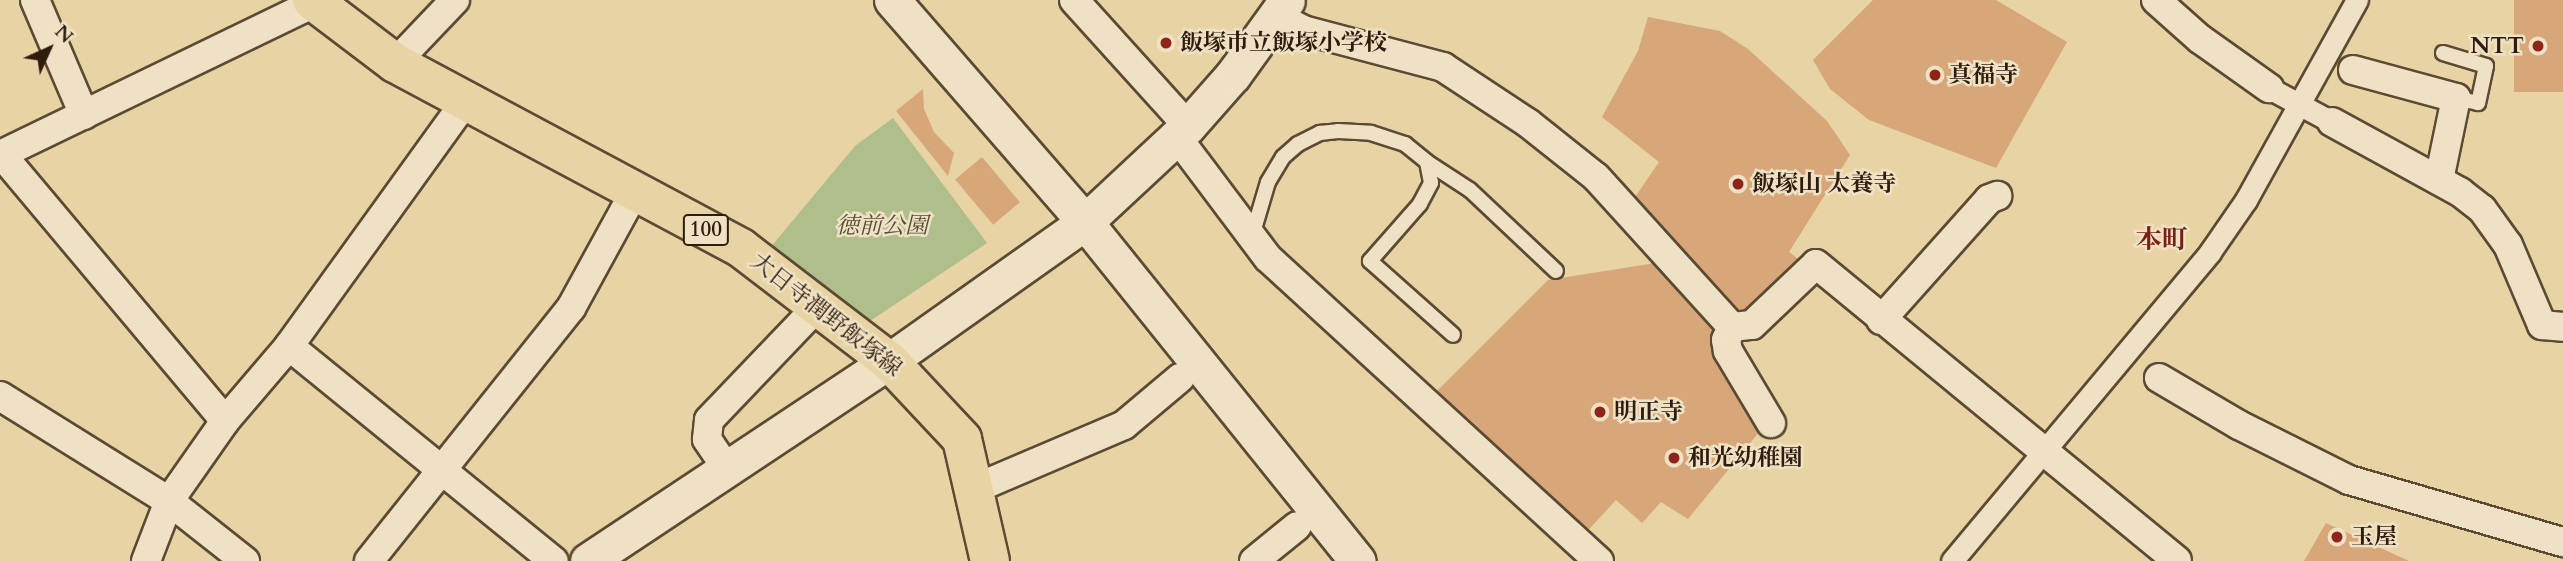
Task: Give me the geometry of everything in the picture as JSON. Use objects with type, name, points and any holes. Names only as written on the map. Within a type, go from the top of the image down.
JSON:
[{"type":"main road","name":"大日寺潤野飯塚線","points":[[314,1],[395,63],[741,248],[889,361],[961,439],[990,561]]},
{"type":"street","points":[[35,0],[85,115]]},
{"type":"street","points":[[395,63],[455,0]]},
{"type":"street","points":[[892,0],[1085,222],[1358,561]]},
{"type":"street","points":[[1074,0],[1182,131],[1251,238],[1268,258],[1599,561]]},
{"type":"street","points":[[2156,0],[2200,39],[2269,88],[2439,180],[2482,209],[2508,245],[2542,325],[2563,327]]},
{"type":"street","points":[[1952,561],[2126,358],[2222,235],[2301,105],[2357,0]]},
{"type":"street","points":[[225,421],[1,155],[314,1]]},
{"type":"street","points":[[588,561],[889,361],[1085,222],[1182,131],[1282,9],[1303,30],[1443,67],[1517,116],[1595,177],[1732,327]]},
{"type":"street","points":[[2325,59],[2353,70],[2456,98],[2439,180]]},
{"type":"street","points":[[146,561],[169,501],[225,421],[289,346],[465,102]]},
{"type":"street","points":[[369,561],[571,308],[634,193]]},
{"type":"street","points":[[1881,320],[1989,199],[1997,196]]},
{"type":"street","points":[[1732,327],[1752,325],[1816,264],[2176,561]]},
{"type":"street","points":[[727,469],[707,439],[709,420],[819,305]]},
{"type":"street","points":[[1732,327],[1728,351],[1770,423]]},
{"type":"street","points":[[289,346],[554,561]]},
{"type":"street","points":[[2126,358],[2239,425],[2349,480],[2563,542]]},
{"type":"street","points":[[974,489],[1124,425],[1180,378]]},
{"type":"street","points":[[0,396],[169,501],[245,561]]},
{"type":"street","points":[[1254,561],[1297,526]]},
{"type":"lane","points":[[2443,53],[2486,66],[2478,103],[2456,98]]},
{"type":"lane","points":[[1251,238],[1268,182],[1283,157],[1320,133],[1392,137],[1470,190],[1556,271]]},
{"type":"lane","points":[[1427,162],[1430,172],[1427,192],[1370,261],[1453,335]]},
{"type":"green space","name":"徳前公園","points":[[893,118],[987,243],[864,325],[764,255],[855,146]]},
{"type":"building","name":"真福寺","points":[[1873,0],[1996,0],[2067,42],[1996,168],[1869,120],[1830,89],[1813,60]]},
{"type":"building","name":"NTT","points":[[2514,0],[2563,0],[2563,92],[2514,92]]},
{"type":"building","name":"飯塚山 太養寺","points":[[1648,17],[1720,31],[1748,49],[1827,121],[1850,155],[1789,252],[1805,264],[1746,324],[1629,206],[1659,162],[1602,117],[1638,51]]},
{"type":"building","points":[[923,89],[924,109],[934,132],[954,153],[948,176],[896,111]]},
{"type":"building","points":[[982,157],[1020,202],[993,225],[955,179]]},
{"type":"building","name":"明正寺","points":[[1662,262],[1723,333],[1764,426],[1688,519],[1661,502],[1642,523],[1616,500],[1582,537],[1429,399],[1548,280]]},
{"type":"building","name":"玉屋","points":[[2326,523],[2409,561],[2304,561]]},
{"type":"place","name":"飯塚市立飯塚小学校","points":[[1166,43]]},
{"type":"place","name":"NTT","points":[[2538,46]]},
{"type":"place","name":"真福寺","points":[[1935,75]]},
{"type":"place","name":"飯塚山 太養寺","points":[[1738,184]]},
{"type":"place","name":"明正寺","points":[[1600,412]]},
{"type":"place","name":"和光幼稚園","points":[[1674,458]]},
{"type":"place","name":"玉屋","points":[[2337,537]]},
{"type":"district","name":"本町","points":[[2162,240]]}]
